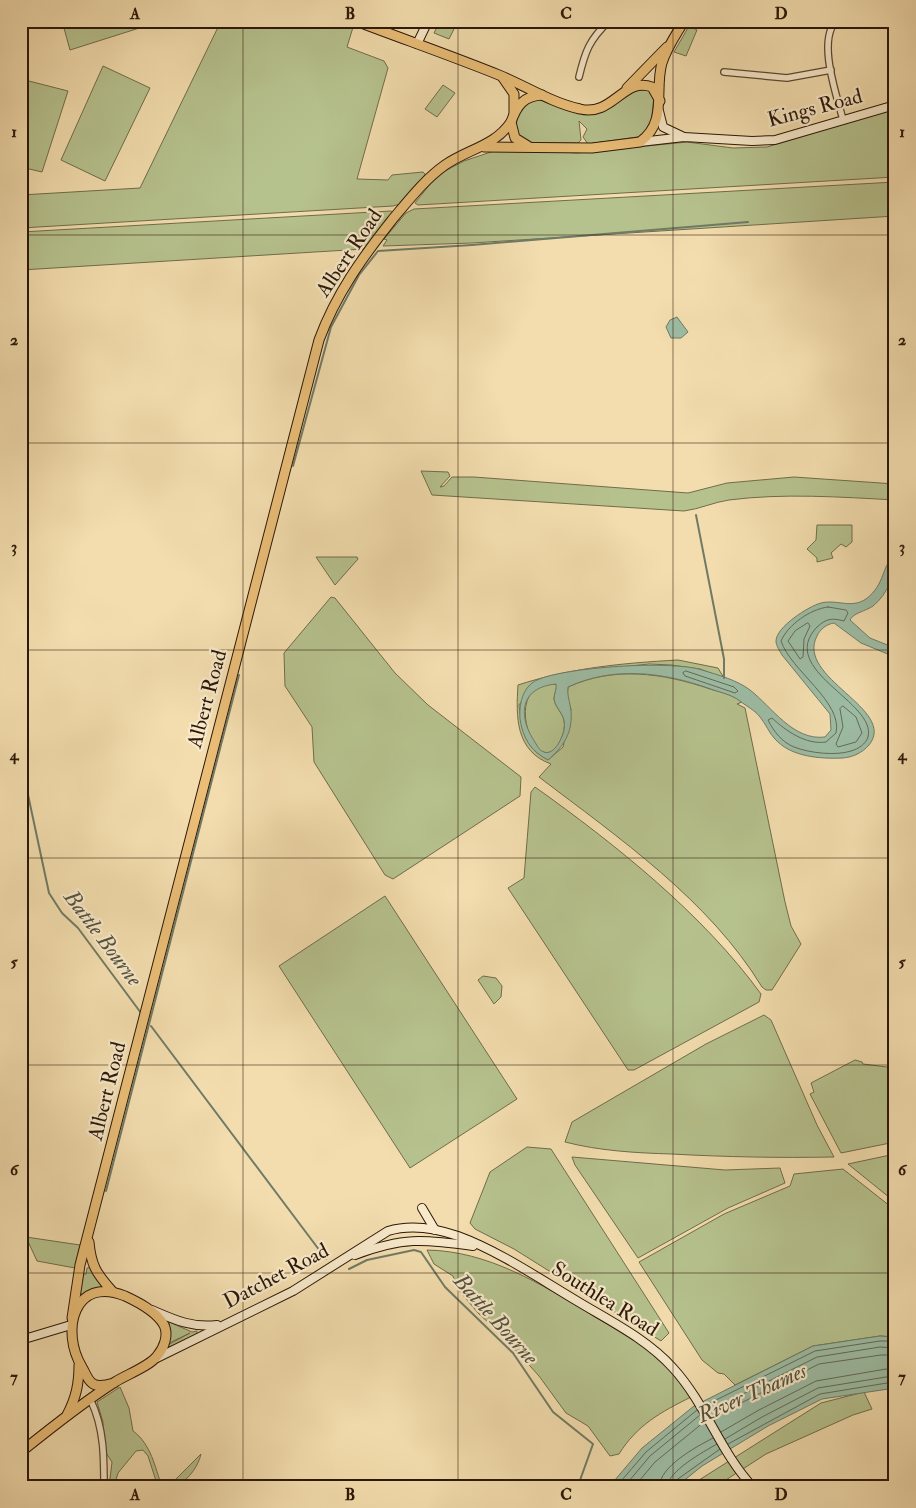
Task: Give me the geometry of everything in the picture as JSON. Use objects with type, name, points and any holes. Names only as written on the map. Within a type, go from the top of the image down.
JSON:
[{"type":"main road","points":[[356,21],[587,110],[605,107],[624,92],[669,45],[684,21]]},
{"type":"main road","points":[[416,44],[428,21]]},
{"type":"main road","points":[[640,142],[650,133],[659,105],[662,64],[669,45]]},
{"type":"main road","points":[[501,76],[514,94],[512,118],[515,138],[533,148]]},
{"type":"main road","points":[[624,92],[642,84],[647,85],[656,91],[659,105]]},
{"type":"main road","name":"Albert Road","points":[[71,1322],[80,1265],[318,340],[343,286],[401,209],[439,170],[463,154],[481,148],[504,133],[522,102],[530,96],[544,95]]},
{"type":"main road","name":"Kings Road","points":[[659,105],[660,120],[663,127],[684,137]]},
{"type":"main road","name":"Kings Road","points":[[640,142],[684,137],[752,142],[775,140],[895,105]]},
{"type":"main road","name":"Albert Road","points":[[481,148],[592,148],[640,142]]},
{"type":"main road","points":[[422,1208],[435,1230]]},
{"type":"main road","points":[[403,1226],[408,1240]]},
{"type":"main road","name":"Southlea Road","points":[[346,1259],[371,1240],[403,1226],[435,1230],[458,1236],[544,1282],[649,1346],[674,1368],[695,1398],[738,1470],[754,1487]]},
{"type":"main road","points":[[89,1234],[91,1262],[100,1278],[112,1291]]},
{"type":"main road","name":"Southlea Road","points":[[346,1259],[378,1246],[408,1240],[433,1240],[482,1248]]},
{"type":"main road","name":"Datchet Road","points":[[157,1358],[293,1291],[346,1259]]},
{"type":"main road","points":[[21,1452],[67,1415],[114,1383],[157,1358],[165,1342],[166,1331],[163,1323],[148,1309],[112,1291],[104,1290],[84,1298],[71,1322],[73,1342],[79,1363],[79,1381],[75,1399],[67,1415]]},
{"type":"main road","name":"Datchet Road","points":[[148,1309],[194,1326],[223,1324]]},
{"type":"main road","points":[[21,1340],[71,1322]]},
{"type":"main road","points":[[79,1363],[92,1383],[101,1386],[114,1383]]},
{"type":"street","points":[[579,78],[582,57],[590,42],[609,21]]},
{"type":"street","points":[[836,21],[831,27],[828,40],[831,70],[843,120]]},
{"type":"street","points":[[724,72],[787,78],[831,70]]},
{"type":"street","points":[[90,1400],[99,1417],[103,1443],[104,1487]]},
{"type":"shaded area","points":[[62,21],[151,21],[152,24],[70,50]]},
{"type":"shaded area","points":[[221,21],[347,21],[354,24],[347,47],[384,61],[388,68],[357,179],[388,180],[392,175],[423,172],[425,174],[423,178],[400,204],[393,206],[21,228],[21,195],[140,188]]},
{"type":"shaded area","points":[[440,21],[458,21],[449,39],[434,33]]},
{"type":"shaded area","points":[[689,26],[697,30],[686,56],[674,52]]},
{"type":"shaded area","points":[[103,66],[150,88],[105,181],[61,160]]},
{"type":"shaded area","points":[[21,79],[68,91],[42,172],[21,167]]},
{"type":"shaded area","points":[[443,85],[455,93],[437,117],[425,109]]},
{"type":"shaded area","points":[[646,86],[654,96],[651,124],[644,136],[588,144],[583,137],[587,129],[579,121],[581,140],[578,143],[526,143],[517,137],[516,124],[519,113],[525,104],[535,96],[595,113],[614,106],[630,91]]},
{"type":"shaded area","points":[[895,108],[895,177],[418,205],[415,203],[431,183],[445,171],[464,161],[497,150],[577,153],[687,142],[733,148],[767,147]]},
{"type":"shaded area","points":[[895,182],[895,216],[472,243],[383,246],[387,240],[384,239],[406,213],[414,209]]},
{"type":"shaded area","points":[[391,211],[394,213],[364,249],[21,270],[21,232]]},
{"type":"shaded area","points":[[421,471],[448,472],[450,476],[440,487],[444,486],[452,477],[474,477],[688,493],[727,483],[794,477],[895,484],[895,500],[812,496],[749,498],[718,502],[684,511],[432,495]]},
{"type":"shaded area","points":[[817,525],[852,525],[852,542],[846,547],[841,544],[831,553],[833,558],[817,562],[817,558],[807,549],[816,540]]},
{"type":"shaded area","points":[[316,557],[357,557],[358,559],[335,585]]},
{"type":"shaded area","points":[[331,597],[335,598],[395,673],[428,705],[521,777],[520,796],[393,879],[385,875],[314,762],[312,727],[285,686],[284,653]]},
{"type":"shaded area","points":[[678,660],[718,668],[724,678],[700,669],[649,664],[564,673],[536,681],[519,705],[521,723],[529,744],[548,760],[563,747],[571,709],[567,698],[568,687],[585,680],[621,674],[657,676],[692,683],[735,697],[742,702],[737,704],[745,708],[785,902],[791,926],[801,944],[772,990],[766,990],[762,987],[716,926],[661,872],[539,777],[551,764],[530,751],[520,731],[517,709],[518,685],[557,674],[577,670]]},
{"type":"shaded area","points":[[557,684],[554,699],[563,716],[565,725],[556,748],[546,753],[534,744],[529,734],[525,711],[527,701],[532,692],[543,685]]},
{"type":"shaded area","points":[[535,787],[626,856],[685,908],[738,964],[761,994],[759,1002],[634,1070],[628,1070],[508,888],[524,878],[531,792]]},
{"type":"shaded area","points":[[385,896],[517,1099],[410,1168],[279,966]]},
{"type":"shaded area","points":[[483,976],[496,978],[502,986],[501,997],[494,1004],[478,980]]},
{"type":"shaded area","points":[[764,1015],[771,1020],[817,1125],[834,1157],[753,1157],[645,1153],[565,1142],[572,1122],[706,1044]]},
{"type":"shaded area","points":[[855,1060],[863,1064],[895,1068],[895,1142],[841,1153],[810,1094],[814,1092],[811,1083]]},
{"type":"shaded area","points":[[527,1147],[551,1149],[669,1333],[661,1341],[514,1249],[475,1229],[470,1223],[490,1172]]},
{"type":"shaded area","points":[[895,1154],[895,1202],[848,1164]]},
{"type":"shaded area","points":[[572,1157],[725,1170],[780,1168],[785,1183],[728,1208],[638,1258],[575,1165]]},
{"type":"shaded area","points":[[843,1169],[895,1210],[895,1337],[880,1336],[813,1346],[735,1385],[724,1374],[718,1373],[702,1360],[639,1262],[724,1214],[790,1186],[794,1174]]},
{"type":"shaded area","points":[[26,1237],[80,1245],[75,1268],[37,1261]]},
{"type":"shaded area","points":[[427,1250],[471,1256],[493,1263],[513,1271],[553,1292],[624,1333],[646,1349],[669,1369],[691,1397],[650,1420],[634,1435],[619,1454],[610,1456],[588,1426],[566,1413],[539,1376],[503,1336],[478,1313],[458,1289],[453,1276],[434,1264]]},
{"type":"shaded area","points":[[91,1267],[104,1288],[81,1299],[81,1293],[79,1293],[83,1274],[86,1274],[87,1268]]},
{"type":"shaded area","points":[[169,1322],[192,1332],[197,1331],[197,1334],[168,1348],[168,1345],[190,1333],[169,1343]]},
{"type":"shaded area","points":[[120,1387],[129,1408],[133,1431],[148,1449],[162,1487],[158,1487],[148,1456],[143,1450],[136,1451],[118,1473],[114,1487],[109,1487],[112,1462],[104,1450],[103,1422],[97,1402]]},
{"type":"shaded area","points":[[864,1392],[872,1409],[853,1415],[766,1454],[715,1487],[688,1487],[821,1403]]},
{"type":"shaded area","points":[[201,1454],[197,1465],[185,1480],[168,1487]]},
{"type":"water","points":[[677,317],[688,332],[681,338],[671,338],[666,327],[670,320]]},
{"type":"water","points":[[895,556],[892,577],[883,596],[873,606],[850,620],[870,638],[895,648],[895,657],[861,643],[834,623],[824,627],[818,633],[814,651],[820,666],[870,719],[874,732],[869,745],[857,754],[834,758],[816,757],[806,756],[789,750],[773,737],[758,715],[733,697],[691,683],[655,675],[620,674],[602,676],[568,687],[571,711],[569,733],[562,745],[548,760],[532,748],[523,733],[520,719],[522,697],[528,687],[537,680],[551,675],[594,668],[644,665],[687,667],[727,678],[750,690],[793,728],[813,737],[825,737],[831,730],[830,714],[782,655],[776,643],[777,635],[794,618],[816,605],[827,602],[849,604],[866,599],[877,587],[887,564]],"holes":[[[556,684],[554,699],[563,716],[565,725],[556,746],[550,752],[546,752],[539,749],[533,739],[525,720],[524,711],[526,703],[536,690],[545,686]]]},
{"type":"water","name":"River Thames","points":[[880,1336],[895,1337],[895,1388],[822,1399],[768,1426],[702,1466],[676,1487],[609,1487],[642,1448],[694,1406],[813,1346]]},
{"type":"waterway","points":[[293,466],[331,327],[359,275],[378,251],[748,222]]},
{"type":"waterway","points":[[696,515],[724,659],[724,678]]},
{"type":"waterway","points":[[106,1191],[239,675]]},
{"type":"waterway","name":"Battle Bourne","points":[[21,762],[49,893],[62,913],[78,928],[141,1013]]},
{"type":"waterway","name":"Battle Bourne","points":[[151,1026],[326,1259]]},
{"type":"waterway","name":"Battle Bourne","points":[[349,1269],[367,1260],[414,1250],[421,1252],[445,1287],[513,1353],[553,1412],[593,1444],[579,1483],[583,1487]]}]
